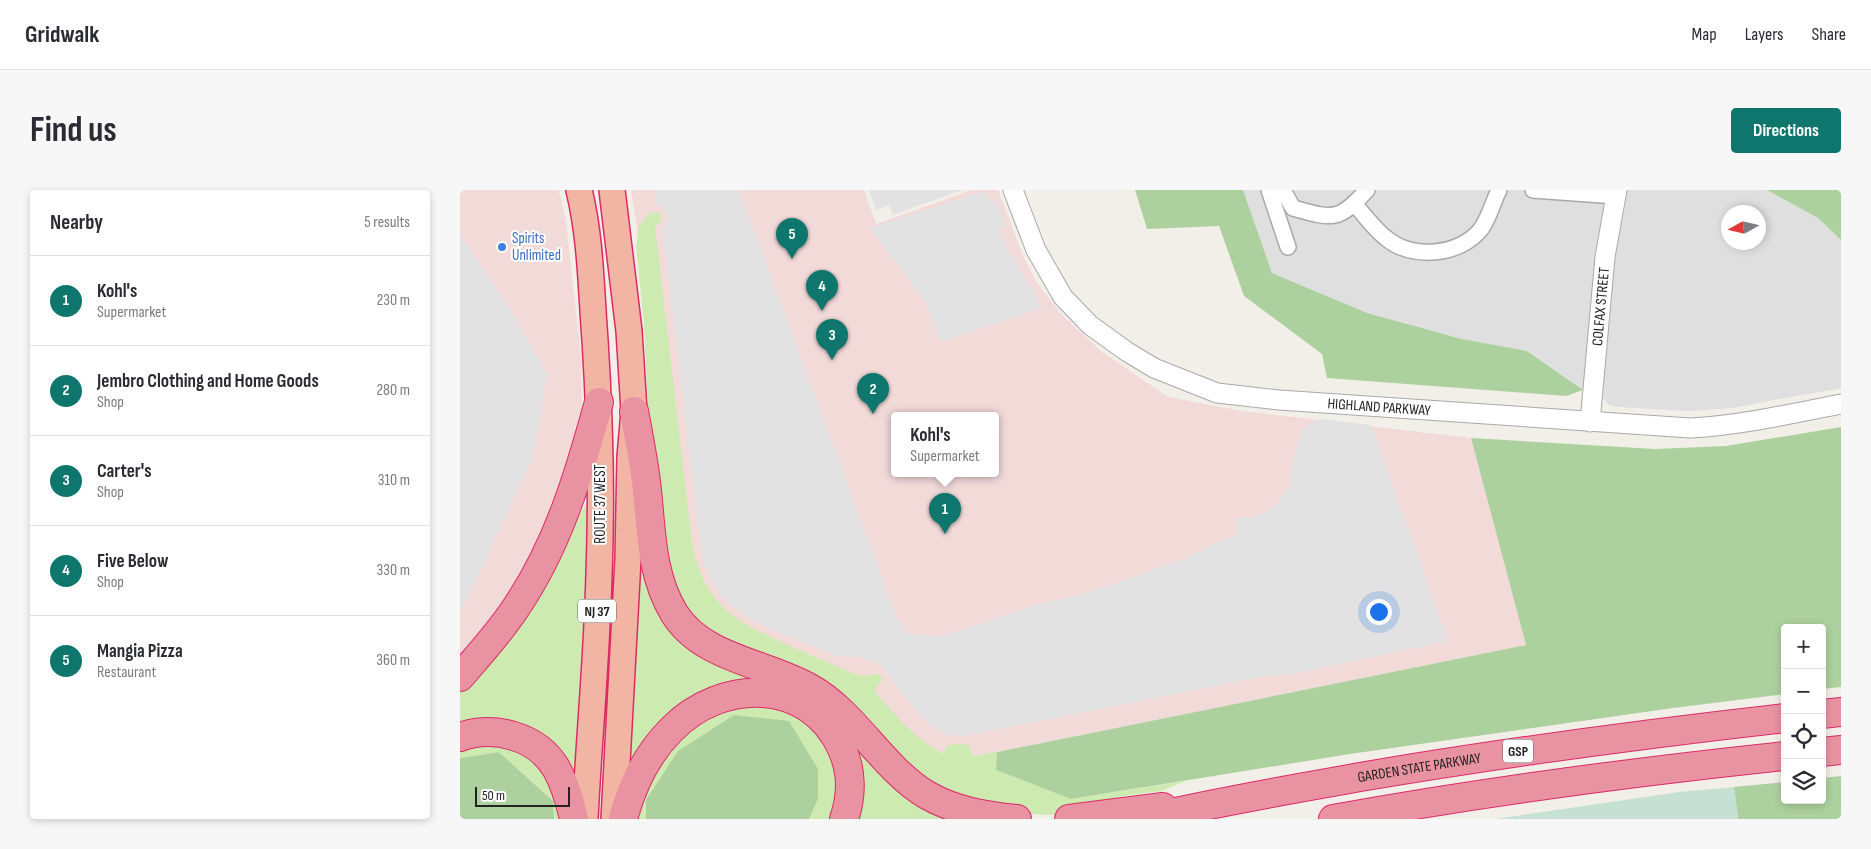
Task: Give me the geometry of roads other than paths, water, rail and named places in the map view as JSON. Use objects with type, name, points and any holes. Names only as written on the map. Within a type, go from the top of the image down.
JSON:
[{"type":"highway","name":"ROUTE 37 WEST","points":[[579,190],[585,216],[599,402],[600,468],[599,575],[584,819]]},
{"type":"highway","name":"ROUTE 37 WEST","points":[[612,190],[629,331],[634,411],[630,457],[628,559],[614,819]]},
{"type":"highway","points":[[460,677],[514,610],[553,543],[578,478],[599,402]]},
{"type":"highway","points":[[634,411],[646,474],[650,533],[657,570],[669,604],[686,628],[697,638],[714,648],[812,688],[836,706],[905,778],[926,794],[966,811],[1017,819]]},
{"type":"highway","points":[[623,819],[631,791],[640,773],[658,744],[671,729],[687,716],[711,702],[738,694],[754,692],[774,694],[799,702],[815,713],[834,734],[843,752],[849,772],[850,793],[844,819]]},
{"type":"highway","points":[[1826,714],[1841,712]]},
{"type":"highway","name":"GARDEN STATE PARKWAY","points":[[1144,819],[1253,796],[1466,759],[1651,733],[1781,718]]},
{"type":"highway","points":[[460,737],[478,733],[499,733],[516,737],[536,747],[550,760],[564,782],[574,819]]},
{"type":"highway","points":[[1826,752],[1841,750]]},
{"type":"highway","points":[[1333,819],[1557,784],[1658,770],[1781,756]]},
{"type":"highway","points":[[1069,819],[1253,796]]},
{"type":"street","name":"HIGHLAND PARKWAY","points":[[1013,190],[1036,250],[1063,297],[1090,325],[1126,351],[1154,368],[1217,393],[1279,400],[1690,428],[1730,425],[1841,404]]},
{"type":"street","points":[[1269,190],[1288,247]]},
{"type":"street","points":[[1283,190],[1293,208],[1325,217],[1338,215],[1354,204],[1367,190]]},
{"type":"street","points":[[1354,204],[1387,239],[1414,251],[1429,253],[1450,249],[1469,239],[1481,228],[1499,190]]},
{"type":"street","points":[[1533,190],[1617,193]]},
{"type":"street","name":"COLFAX STREET","points":[[1590,422],[1605,257],[1617,193]]},
{"type":"place","name":"Spirits Unlimited","points":[[502,247]]},
{"type":"place","name":"Mangia Pizza","points":[[792,259]]},
{"type":"place","name":"Five Below","points":[[822,311]]},
{"type":"place","name":"Carter's","points":[[832,360]]},
{"type":"place","name":"Jembro Clothing and Home Goods","points":[[873,414]]},
{"type":"place","name":"Kohl's","points":[[945,534]]}]
